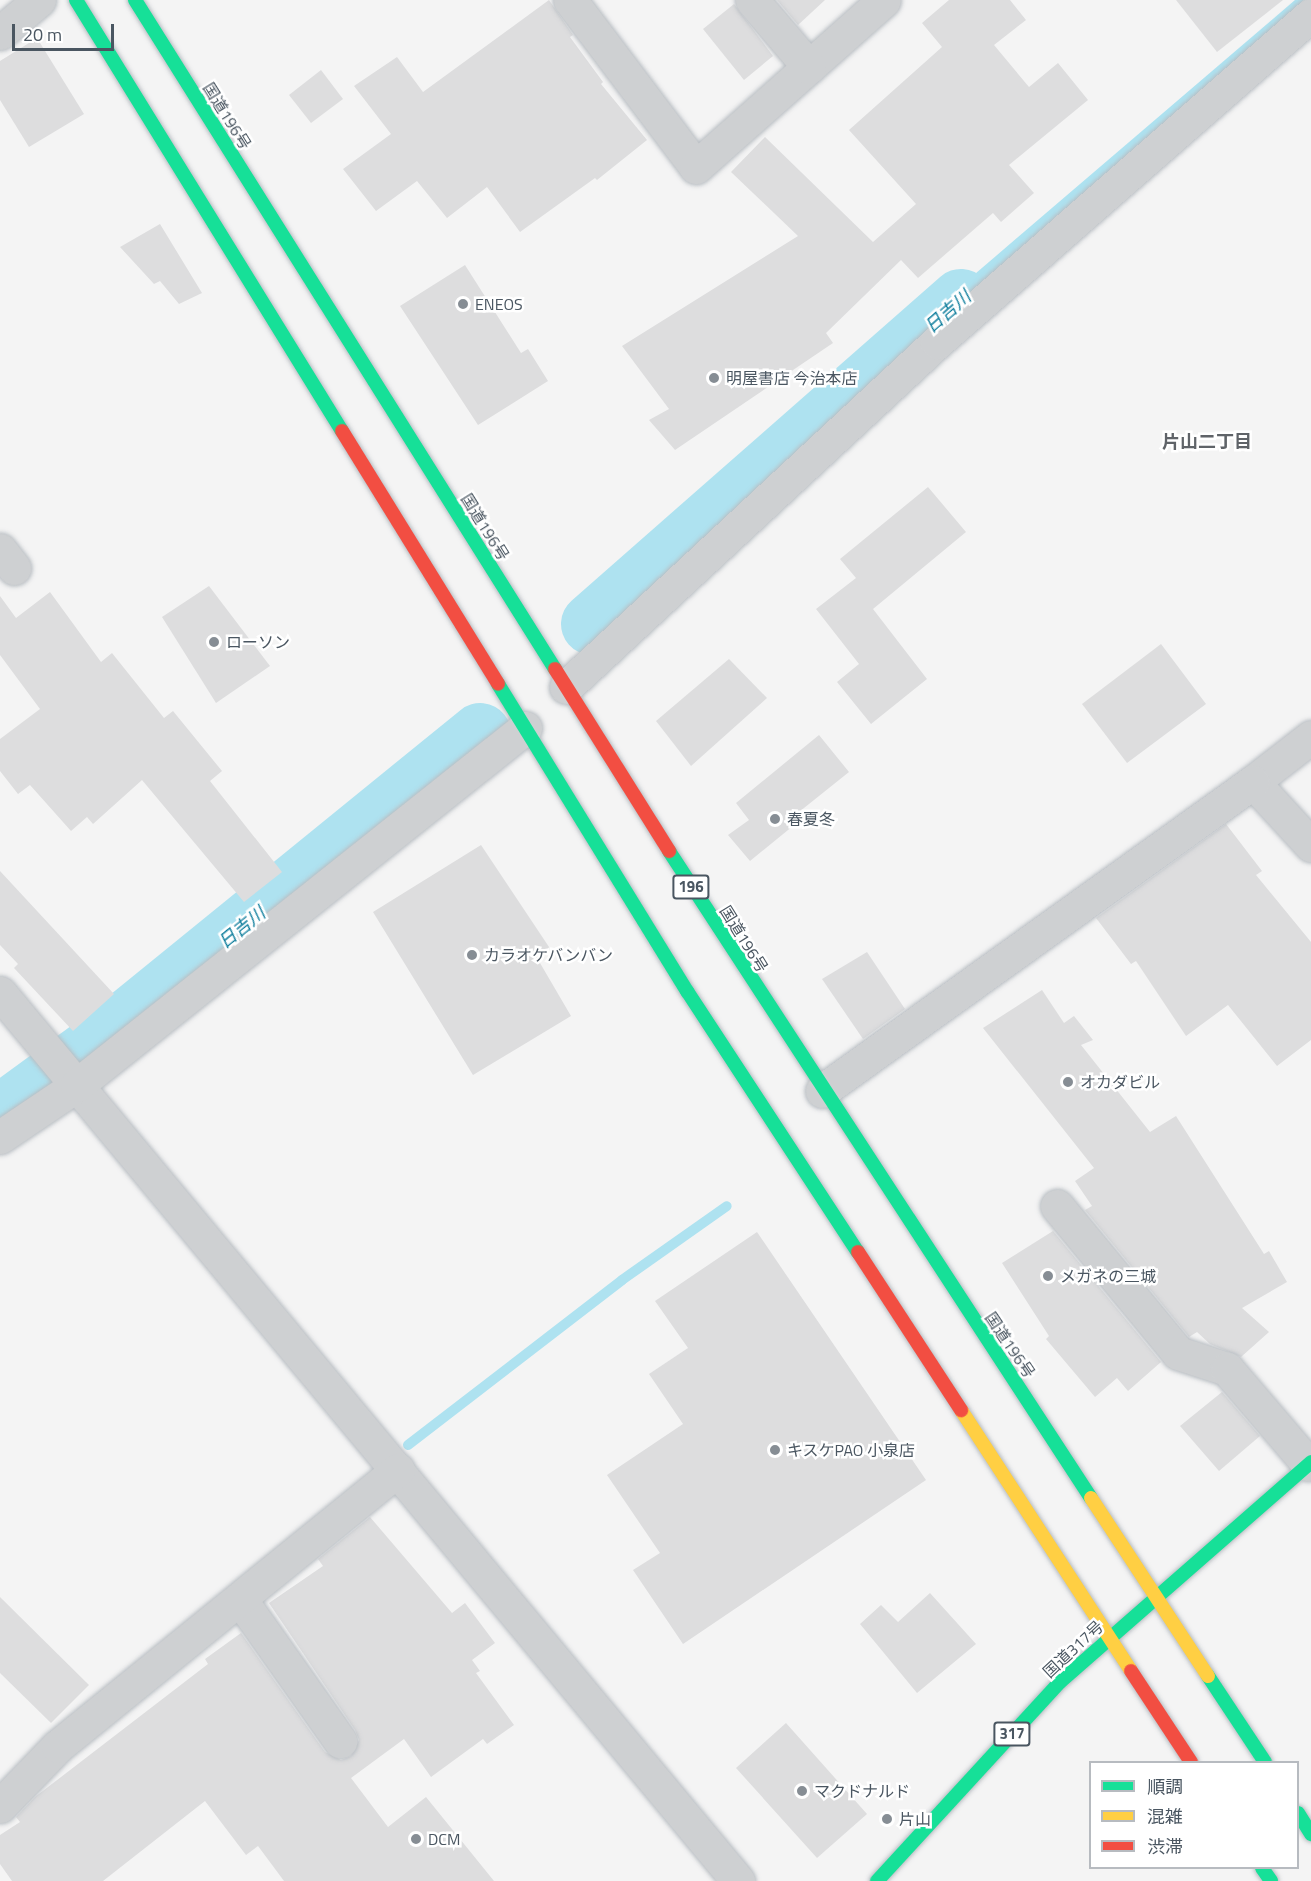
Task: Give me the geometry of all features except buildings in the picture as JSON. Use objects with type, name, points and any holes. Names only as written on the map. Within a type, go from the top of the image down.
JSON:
[{"type":"highway","points":[[76,0],[687,991],[1106,1638],[1190,1761]]},
{"type":"highway","name":"国道196号","points":[[135,0],[822,1091],[1159,1598],[1264,1761]]},
{"type":"highway","name":"国道317号","points":[[877,1881],[1060,1682],[1106,1638],[1159,1598],[1310,1463]]},
{"type":"highway","points":[[1299,1815],[1311,1834]]},
{"type":"street","points":[[0,33],[39,0]]},
{"type":"street","points":[[570,0],[696,167],[884,0]]},
{"type":"street","points":[[752,0],[809,67]]},
{"type":"street","points":[[566,687],[936,342],[1311,15]]},
{"type":"street","points":[[0,1137],[76,1085],[525,728]]},
{"type":"street","points":[[822,1091],[1253,782],[1311,737]]},
{"type":"street","points":[[1253,782],[1311,845]]},
{"type":"street","points":[[0,993],[738,1881]]},
{"type":"street","points":[[1057,1206],[1178,1353],[1227,1369],[1310,1463]]},
{"type":"street","points":[[0,1806],[58,1746],[398,1470]]},
{"type":"street","points":[[240,1599],[340,1741]]},
{"type":"water","points":[[1295,0],[1311,0],[622,599],[610,587],[752,454],[913,327]]},
{"type":"waterway","name":"日吉川","points":[[592,624],[961,300]]},
{"type":"waterway","name":"日吉川","points":[[0,1116],[100,1043],[480,734]]},
{"type":"waterway","points":[[408,1445],[622,1280],[727,1206]]},
{"type":"traffic: fast","points":[[76,0],[342,431]]},
{"type":"traffic: fast","points":[[135,0],[555,669]]},
{"type":"traffic: fast","points":[[498,684],[687,991],[858,1252]]},
{"type":"traffic: fast","points":[[669,851],[1091,1498]]},
{"type":"traffic: fast","points":[[877,1881],[1060,1682],[1311,1462]]},
{"type":"traffic: fast","points":[[1208,1676],[1264,1761]]},
{"type":"traffic: fast","points":[[1299,1815],[1311,1834]]},
{"type":"traffic: fast","points":[[1263,1869],[1271,1881]]},
{"type":"traffic: slow","points":[[961,1410],[1131,1671]]},
{"type":"traffic: slow","points":[[1091,1498],[1208,1676]]},
{"type":"traffic: jam","points":[[342,431],[498,684]]},
{"type":"traffic: jam","points":[[555,669],[669,851]]},
{"type":"traffic: jam","points":[[858,1252],[961,1410]]},
{"type":"traffic: jam","points":[[1131,1671],[1190,1761]]},
{"type":"place","name":"ENEOS","points":[[463,304]]},
{"type":"place","name":"明屋書店 今治本店","points":[[714,378]]},
{"type":"place","name":"ローソン","points":[[214,642]]},
{"type":"place","name":"春夏冬","points":[[775,819]]},
{"type":"place","name":"カラオケバンバン","points":[[472,955]]},
{"type":"place","name":"オカダビル","points":[[1068,1082]]},
{"type":"place","name":"メガネの三城","points":[[1048,1276]]},
{"type":"place","name":"キスケPAO 小泉店","points":[[775,1450]]},
{"type":"place","name":"マクドナルド","points":[[802,1791]]},
{"type":"place","name":"片山","points":[[887,1819]]},
{"type":"place","name":"DCM","points":[[416,1839]]},
{"type":"district","name":"片山二丁目","points":[[1207,442]]}]
